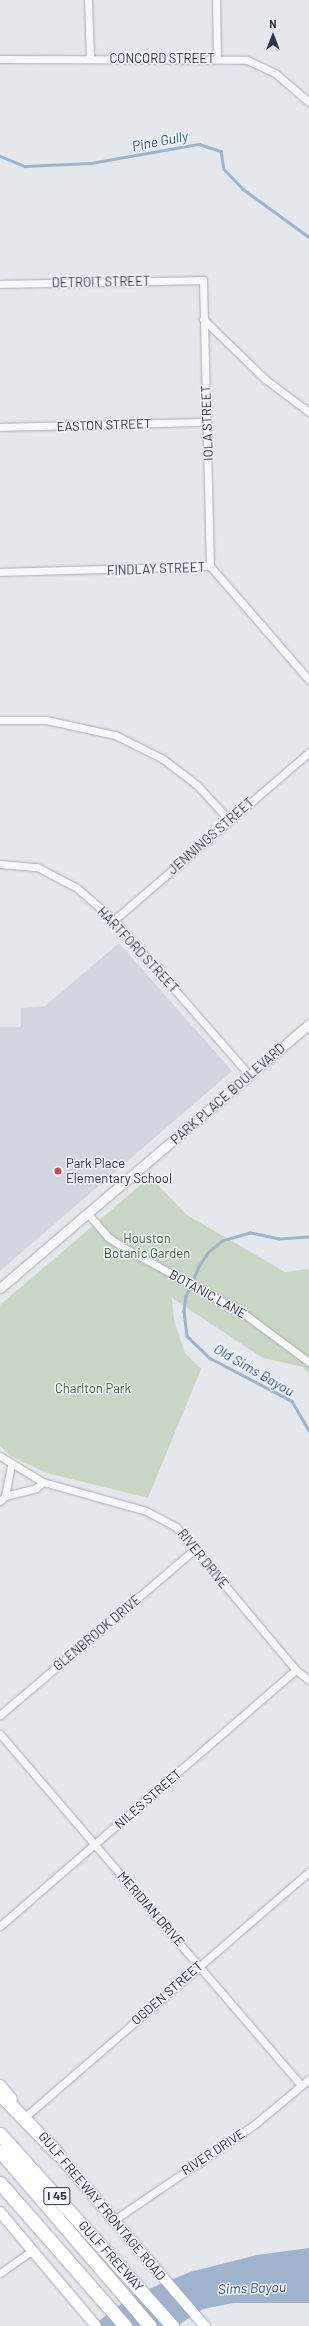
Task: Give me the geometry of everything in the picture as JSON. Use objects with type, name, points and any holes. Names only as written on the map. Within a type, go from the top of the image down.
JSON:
[{"type":"highway","points":[[0,2094],[58,2154]]},
{"type":"highway","name":"GULF FREEWAY","points":[[0,2134],[114,2258],[172,2326]]},
{"type":"highway","name":"GULF FREEWAY","points":[[0,2151],[150,2326]]},
{"type":"highway","name":"I 45","points":[[0,2183],[84,2276],[125,2326]]},
{"type":"main road","name":"GULF FREEWAY FRONTAGE ROAD","points":[[0,2085],[205,2326]]},
{"type":"main road","points":[[0,2212],[96,2326]]},
{"type":"street","points":[[88,0],[90,58]]},
{"type":"street","points":[[216,0],[217,58]]},
{"type":"street","name":"CONCORD STREET","points":[[0,59],[217,58],[247,60],[275,73],[309,102]]},
{"type":"street","name":"DETROIT STREET","points":[[0,284],[203,280]]},
{"type":"street","name":"IOLA STREET","points":[[203,280],[210,566]]},
{"type":"street","points":[[203,319],[265,379],[309,412]]},
{"type":"street","name":"EASTON STREET","points":[[0,427],[207,422]]},
{"type":"street","name":"FINDLAY STREET","points":[[0,572],[210,566],[309,680]]},
{"type":"street","points":[[0,720],[46,720],[115,735],[163,760],[180,772],[197,785],[229,820]]},
{"type":"street","name":"JENNINGS STREET","points":[[114,920],[309,752]]},
{"type":"street","name":"HARTFORD STREET","points":[[0,864],[37,867],[77,888],[114,920],[250,1076]]},
{"type":"street","name":"PARK PLACE BOULEVARD","points":[[0,1288],[250,1076],[309,1024]]},
{"type":"street","name":"BOTANIC LANE","points":[[88,1214],[108,1237],[134,1254],[243,1313],[309,1362]]},
{"type":"street","name":"RIVER DRIVE","points":[[0,1456],[12,1466],[42,1482],[146,1511],[176,1527],[296,1670],[309,1680]]},
{"type":"street","points":[[3,1498],[12,1466]]},
{"type":"street","points":[[3,1498],[36,1488],[42,1482]]},
{"type":"street","name":"GLENBROOK DRIVE","points":[[0,1715],[194,1550]]},
{"type":"street","name":"NILES STREET","points":[[0,1926],[296,1670]]},
{"type":"street","name":"MERIDIAN DRIVE","points":[[0,1734],[200,1965],[301,2085]]},
{"type":"street","name":"OGDEN STREET","points":[[26,2116],[309,1872]]},
{"type":"street","name":"RIVER DRIVE","points":[[114,2220],[255,2124],[309,2079]]},
{"type":"street","points":[[0,2273],[32,2250]]},
{"type":"shaded area","name":"Park Place Elementary School","points":[[119,943],[232,1071],[0,1271],[0,1027],[21,1027],[21,1008],[45,1006]]},
{"type":"green space","name":"Charlton Park","points":[[150,1177],[187,1215],[285,1272],[309,1269],[309,1374],[303,1367],[263,1358],[172,1298],[174,1320],[185,1353],[201,1369],[148,1498],[47,1473],[11,1456],[0,1446],[0,1305]]},
{"type":"water","name":"Sims Bayou","points":[[309,2248],[309,2303],[234,2303],[203,2309],[177,2326],[92,2326],[132,2296],[190,2272],[257,2255]]},
{"type":"waterway","name":"Pine Gully","points":[[0,156],[25,166],[91,163],[199,144],[221,151],[224,169],[243,189],[309,237]]},
{"type":"waterway","name":"Old Sims Bayou","points":[[309,1237],[279,1239],[250,1233],[222,1241],[208,1253],[199,1267],[186,1296],[184,1311],[187,1336],[210,1358],[292,1401],[309,1430]]},
{"type":"place","name":"Park Place Elementary School","points":[[58,1171]]},
{"type":"park label","name":"Houston Botanic Garden","points":[[147,1246]]}]
